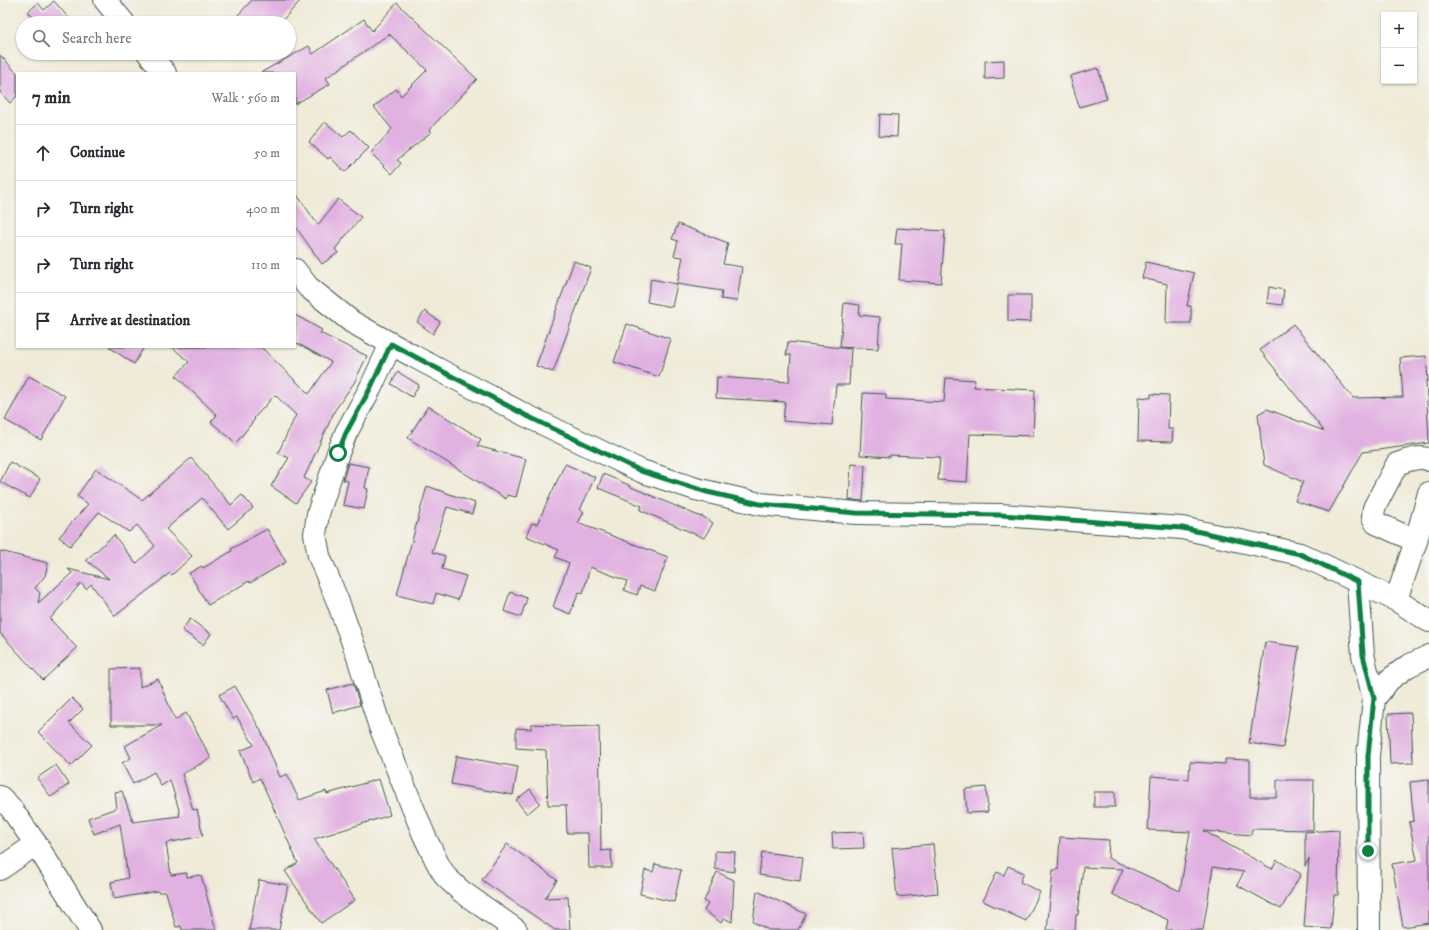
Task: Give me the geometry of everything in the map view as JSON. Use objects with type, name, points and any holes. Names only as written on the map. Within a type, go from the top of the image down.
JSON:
[{"type":"street","points":[[105,0],[118,16]]},
{"type":"street","points":[[154,60],[163,72]]},
{"type":"street","points":[[296,271],[308,287],[352,322],[391,344],[525,415],[641,471],[696,489],[760,504],[856,513],[1001,515],[1182,528],[1300,554],[1396,600],[1429,621]]},
{"type":"street","points":[[391,344],[371,387],[346,433],[338,453],[318,514],[315,534],[318,556],[341,609],[379,724],[424,835],[438,864],[446,877],[461,891],[516,930]]},
{"type":"street","points":[[1416,541],[1376,523],[1374,508],[1397,464],[1414,459],[1426,458],[1429,460]]},
{"type":"street","points":[[1396,600],[1416,541],[1429,493]]},
{"type":"street","points":[[1358,582],[1363,655],[1374,698],[1368,756],[1369,930]]},
{"type":"street","points":[[1374,698],[1389,680],[1408,666],[1429,656]]},
{"type":"street","points":[[0,797],[10,807],[36,844],[90,930]]},
{"type":"street","points":[[0,869],[36,844]]},
{"type":"building","points":[[252,0],[301,0],[286,16],[238,15]]},
{"type":"building","points":[[54,1],[67,16],[32,16],[28,12],[38,3],[44,10]]},
{"type":"building","points":[[397,3],[477,79],[429,130],[431,132],[397,160],[401,163],[392,174],[371,153],[392,129],[374,107],[396,89],[401,96],[427,70],[389,34],[326,78],[330,84],[296,103],[296,72],[262,72],[284,60],[296,60],[296,53],[309,46],[313,54],[364,19],[372,31]]},
{"type":"building","points":[[0,55],[16,72],[16,97],[10,103],[0,92]]},
{"type":"building","points":[[1004,60],[1004,78],[985,79],[985,61]]},
{"type":"building","points":[[1098,68],[1107,99],[1079,107],[1070,76]]},
{"type":"building","points":[[880,114],[898,115],[897,137],[879,136]]},
{"type":"building","points":[[325,122],[343,137],[351,130],[369,148],[345,172],[330,157],[328,159],[309,142]]},
{"type":"building","points":[[296,193],[318,225],[338,199],[361,217],[335,249],[338,253],[322,264],[296,227]]},
{"type":"building","points":[[678,224],[728,243],[723,264],[742,267],[737,301],[721,299],[722,291],[677,284],[683,257],[674,256],[678,241],[672,239]]},
{"type":"building","points":[[897,228],[945,231],[941,283],[899,280],[902,244],[895,244]]},
{"type":"building","points":[[574,261],[591,268],[553,372],[536,366]]},
{"type":"building","points":[[1146,262],[1194,273],[1187,306],[1191,306],[1191,323],[1166,323],[1167,284],[1142,278]]},
{"type":"building","points":[[651,279],[677,284],[672,307],[647,302]]},
{"type":"building","points":[[1269,287],[1284,290],[1282,305],[1267,303]]},
{"type":"building","points":[[1008,295],[1031,295],[1031,322],[1008,321]]},
{"type":"building","points":[[844,303],[860,305],[859,315],[880,317],[878,349],[840,347]]},
{"type":"building","points":[[425,311],[440,322],[433,334],[417,322]]},
{"type":"building","points":[[296,316],[322,330],[320,333],[367,356],[354,383],[335,410],[304,478],[311,482],[296,503],[271,486],[289,458],[278,453],[296,415],[275,395],[254,418],[255,419],[236,443],[211,422],[217,415],[176,376],[189,362],[173,348],[262,348],[309,394],[331,362],[296,343]]},
{"type":"building","points":[[627,324],[671,339],[659,377],[614,362]]},
{"type":"building","points":[[1293,324],[1353,398],[1403,397],[1400,358],[1426,356],[1429,443],[1363,452],[1329,512],[1295,501],[1303,482],[1264,465],[1258,414],[1267,409],[1324,431],[1260,350]]},
{"type":"building","points":[[788,342],[851,349],[849,385],[836,385],[832,425],[783,421],[785,402],[716,398],[717,377],[789,382],[791,355],[786,355]]},
{"type":"building","points":[[110,348],[143,348],[134,364]]},
{"type":"building","points":[[398,372],[419,385],[412,397],[391,384]]},
{"type":"building","points":[[29,376],[65,396],[41,440],[5,420]]},
{"type":"building","points":[[946,378],[975,380],[974,387],[1035,390],[1033,436],[970,434],[967,482],[938,480],[940,457],[890,455],[890,457],[860,455],[863,393],[886,394],[886,399],[944,402]]},
{"type":"building","points":[[1151,394],[1169,395],[1168,429],[1173,429],[1172,442],[1138,441],[1139,397],[1151,398]]},
{"type":"building","points":[[428,406],[481,439],[477,446],[526,459],[516,497],[507,495],[506,499],[408,438]]},
{"type":"building","points":[[191,458],[231,505],[242,495],[253,508],[228,529],[202,498],[166,529],[192,556],[172,575],[170,573],[115,616],[91,584],[86,589],[81,583],[50,619],[77,648],[43,680],[0,633],[0,551],[48,563],[45,576],[35,588],[40,593],[38,603],[72,573],[68,569],[109,579],[86,560],[114,535],[136,564],[155,546],[137,525],[129,532],[99,512],[70,546],[59,537],[88,504],[77,496],[96,469],[142,500]]},
{"type":"building","points":[[10,462],[40,479],[30,498],[0,482]]},
{"type":"building","points":[[348,463],[369,467],[365,488],[368,489],[364,509],[343,505],[348,481],[343,480]]},
{"type":"building","points":[[565,464],[595,477],[580,510],[584,512],[578,523],[668,557],[655,591],[640,586],[637,595],[624,590],[627,581],[590,567],[583,593],[579,592],[570,614],[553,607],[569,563],[555,557],[559,550],[526,536],[532,523],[537,524]]},
{"type":"building","points":[[851,464],[865,465],[863,501],[849,500]]},
{"type":"building","points":[[603,474],[701,517],[702,516],[713,523],[704,538],[640,510],[642,506],[598,488]]},
{"type":"building","points":[[427,486],[475,503],[472,514],[447,507],[432,552],[445,556],[442,569],[466,576],[458,600],[436,593],[433,604],[397,595]]},
{"type":"building","points":[[267,529],[286,562],[250,583],[249,581],[208,605],[189,573],[202,566],[203,568],[232,551],[231,549]]},
{"type":"building","points":[[510,592],[527,598],[521,617],[504,611]]},
{"type":"building","points":[[190,619],[211,634],[203,645],[182,630]]},
{"type":"building","points":[[1265,642],[1299,647],[1283,748],[1249,743]]},
{"type":"building","points":[[140,668],[140,687],[158,679],[175,720],[186,713],[211,758],[182,774],[193,810],[197,809],[203,836],[166,843],[171,875],[187,873],[187,877],[201,875],[216,930],[182,930],[181,926],[176,927],[166,892],[157,891],[114,899],[111,882],[128,878],[120,824],[94,834],[88,818],[117,808],[115,792],[122,791],[133,822],[180,816],[170,780],[161,786],[154,772],[133,784],[122,763],[131,758],[125,746],[162,725],[111,725],[111,669]]},
{"type":"building","points":[[353,683],[360,705],[333,713],[327,690]]},
{"type":"building","points":[[235,686],[261,731],[280,777],[287,774],[299,800],[326,791],[327,794],[379,779],[390,815],[314,839],[355,900],[321,923],[285,871],[298,863],[260,778],[253,782],[240,751],[254,745],[237,717],[233,719],[219,695]]},
{"type":"building","points":[[72,698],[83,709],[69,723],[92,745],[71,766],[38,732]]},
{"type":"building","points":[[1411,713],[1413,763],[1390,764],[1388,714]]},
{"type":"building","points":[[531,724],[560,725],[560,727],[599,726],[601,851],[611,850],[612,868],[589,868],[588,833],[567,833],[566,805],[548,805],[546,750],[516,748],[516,728],[531,729]]},
{"type":"building","points":[[456,756],[518,767],[513,795],[451,784]]},
{"type":"building","points":[[1225,759],[1250,760],[1250,797],[1277,797],[1277,780],[1314,780],[1313,830],[1252,829],[1251,835],[1204,831],[1272,869],[1277,860],[1301,874],[1281,909],[1237,885],[1244,872],[1213,867],[1203,930],[1166,930],[1168,920],[1112,894],[1123,869],[1083,867],[1075,930],[1047,930],[1053,870],[1058,870],[1060,837],[1109,840],[1108,858],[1180,891],[1190,832],[1148,830],[1151,776],[1189,779],[1190,762],[1225,764]]},
{"type":"building","points":[[56,765],[69,784],[51,797],[37,778]]},
{"type":"building","points":[[1429,780],[1429,923],[1403,927],[1392,864],[1417,860],[1409,822],[1414,821],[1410,782]]},
{"type":"building","points":[[986,787],[988,812],[967,813],[965,789]]},
{"type":"building","points":[[530,789],[540,803],[527,814],[516,800]]},
{"type":"building","points":[[1094,792],[1115,792],[1115,807],[1094,807]]},
{"type":"building","points":[[1339,830],[1338,895],[1334,895],[1331,929],[1304,927],[1309,858],[1305,866],[1305,832]]},
{"type":"building","points":[[863,832],[864,848],[833,849],[832,833]]},
{"type":"building","points":[[507,844],[557,880],[545,898],[568,897],[570,930],[555,930],[482,880]]},
{"type":"building","points":[[933,844],[938,893],[897,897],[892,848]]},
{"type":"building","points":[[715,851],[735,852],[734,872],[715,869]]},
{"type":"building","points":[[762,852],[803,857],[800,881],[759,875]]},
{"type":"building","points":[[655,864],[681,870],[674,902],[640,894],[645,870],[653,872]]},
{"type":"building","points":[[1008,866],[1024,873],[1020,882],[1040,892],[1026,921],[983,901],[997,872],[1004,875]]},
{"type":"building","points":[[717,872],[734,880],[732,922],[724,918],[721,923],[704,910],[708,904],[704,901]]},
{"type":"building","points":[[259,880],[288,885],[279,930],[249,930]]},
{"type":"building","points":[[757,891],[806,914],[798,930],[769,930],[753,922]]},
{"type":"route","points":[[338,453],[346,433],[371,387],[391,344],[525,415],[641,471],[696,489],[760,504],[856,513],[1001,515],[1182,528],[1300,554],[1358,582],[1363,655],[1374,698],[1368,756],[1368,851]]}]
